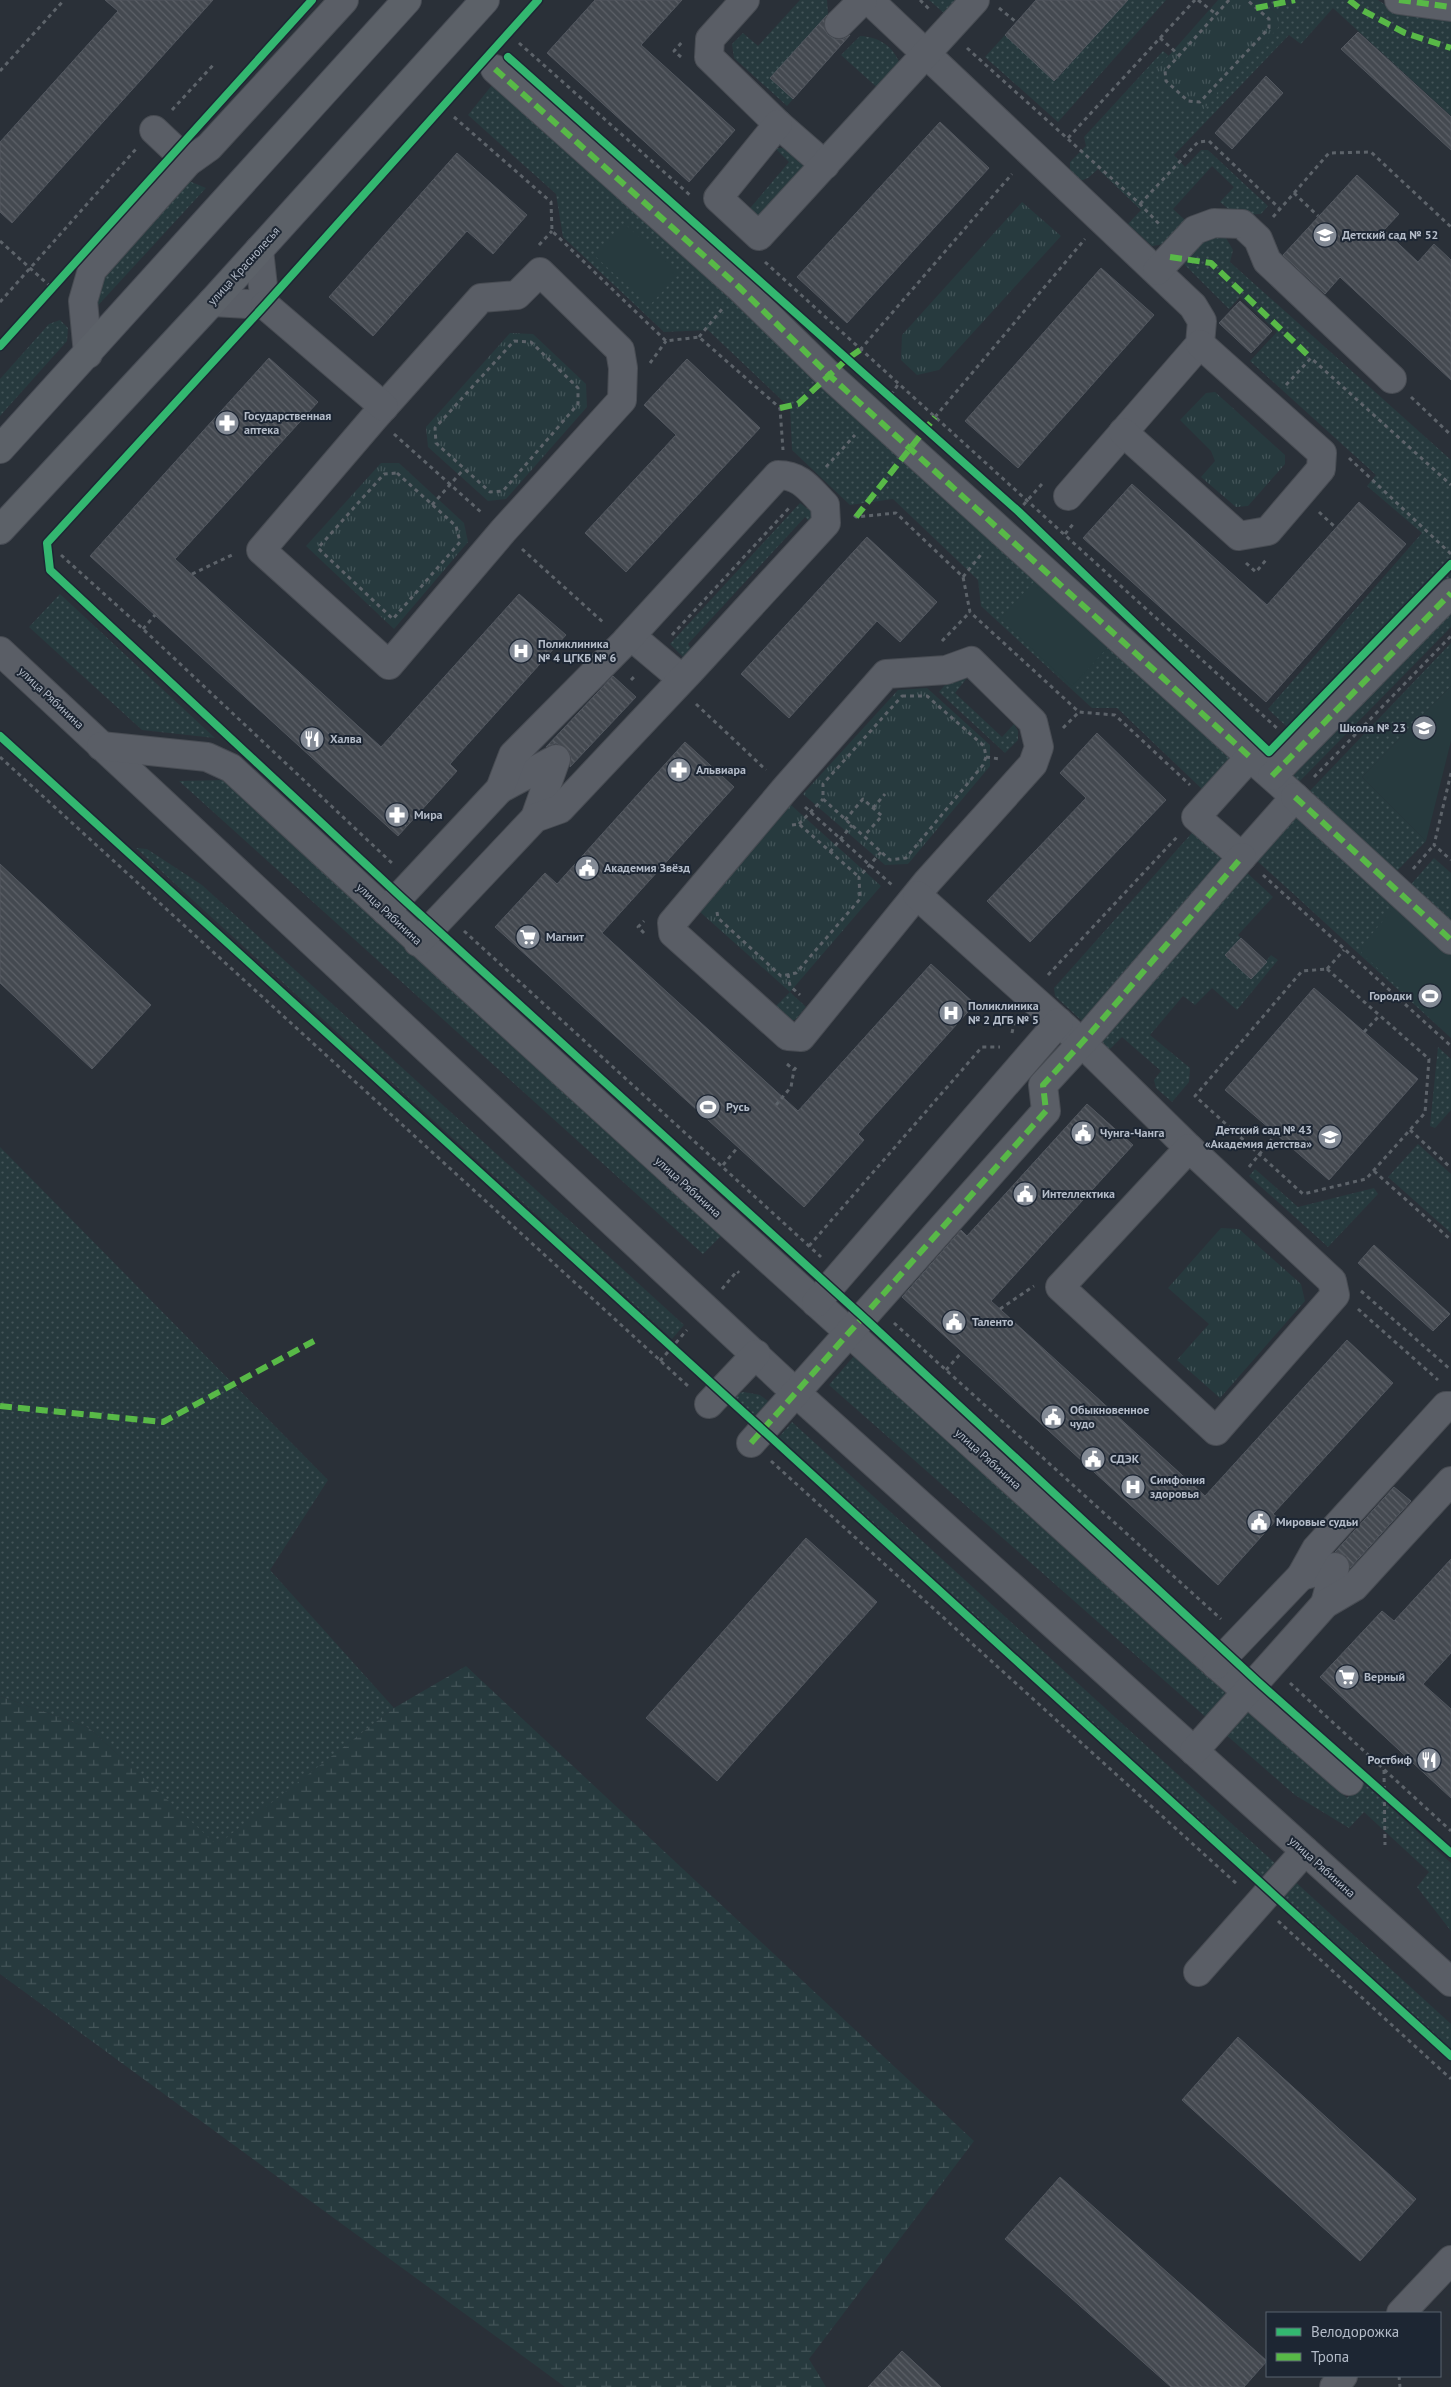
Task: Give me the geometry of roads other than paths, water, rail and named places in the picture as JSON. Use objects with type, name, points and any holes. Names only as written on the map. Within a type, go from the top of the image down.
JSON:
[{"type":"main road","points":[[0,449],[407,0]]},
{"type":"main road","name":"улица Краснолесья","points":[[0,530],[212,302],[485,0]]},
{"type":"street","points":[[88,354],[83,301],[92,270],[188,162],[209,147],[344,0]]},
{"type":"street","points":[[745,0],[710,39],[709,57],[778,124],[825,165]]},
{"type":"street","points":[[839,24],[863,0]]},
{"type":"street","points":[[869,0],[1024,147],[1163,264],[1194,306],[1202,321],[1200,344],[1068,496]]},
{"type":"street","points":[[1399,0],[1451,7]]},
{"type":"street","points":[[778,124],[718,198],[759,236],[925,54],[948,31],[985,2]]},
{"type":"street","points":[[495,69],[739,287],[874,415],[1451,940]]},
{"type":"street","points":[[154,130],[188,162]]},
{"type":"street","points":[[1163,264],[1195,230],[1214,223],[1242,224],[1258,239],[1267,261],[1392,379]]},
{"type":"street","points":[[259,250],[265,305]]},
{"type":"street","points":[[540,272],[620,350],[623,368],[622,400],[503,531],[389,665],[261,550],[384,407],[482,298],[517,295],[540,272]]},
{"type":"street","points":[[212,302],[265,305],[384,407]]},
{"type":"street","points":[[1123,432],[1239,536],[1268,531],[1321,470],[1322,453],[1200,344]]},
{"type":"street","points":[[500,789],[513,755],[628,639],[778,475],[792,475],[808,488],[825,505],[826,523],[560,809],[535,818]]},
{"type":"street","points":[[1272,776],[1451,593]]},
{"type":"street","points":[[628,639],[655,656],[682,679]]},
{"type":"street","name":"улица Рябинина","points":[[0,651],[795,1392],[1451,1982]]},
{"type":"street","points":[[971,661],[1033,722],[1039,747],[1033,764],[917,895],[801,1037],[788,1036],[673,933],[672,923],[785,789],[886,674],[946,670],[971,661]]},
{"type":"street","name":"улица Рябинина","points":[[101,746],[206,757],[230,768],[418,942],[848,1332],[1246,1692],[1349,1781]]},
{"type":"street","points":[[1242,857],[1196,817],[1250,757]]},
{"type":"street","points":[[386,911],[500,789],[556,759],[535,818],[418,942]]},
{"type":"street","points":[[751,1443],[1046,1111],[1043,1085],[1082,1043],[1294,797]]},
{"type":"street","points":[[917,895],[1082,1043],[1189,1148],[1332,1281],[1335,1295],[1216,1431],[1060,1287],[1189,1148]]},
{"type":"street","points":[[816,1303],[1059,1022]]},
{"type":"street","points":[[709,1404],[756,1354]]},
{"type":"street","points":[[1216,1665],[1301,1576],[1316,1549],[1446,1406],[1451,1406]]},
{"type":"street","points":[[1194,1751],[1325,1604],[1354,1587],[1451,1481]]},
{"type":"street","points":[[1301,1576],[1335,1567],[1325,1604]]},
{"type":"street","points":[[1198,1972],[1305,1851]]},
{"type":"street","points":[[1402,2312],[1451,2260]]},
{"type":"street","points":[[1334,2387],[1342,2377]]},
{"type":"place","name":"Детский сад № 52","points":[[1325,235]]},
{"type":"place","name":"Государственная аптека","points":[[227,423]]},
{"type":"place","name":"Поликлиника № 4 ЦГКБ № 6","points":[[521,651]]},
{"type":"place","name":"Школа № 23","points":[[1424,728]]},
{"type":"place","name":"Халва","points":[[312,739]]},
{"type":"place","name":"Альвиара","points":[[679,770]]},
{"type":"place","name":"Мира","points":[[397,815]]},
{"type":"place","name":"Академия Звёзд","points":[[587,868]]},
{"type":"place","name":"Магнит","points":[[528,937]]},
{"type":"place","name":"Городки","points":[[1430,996]]},
{"type":"place","name":"Поликлиника № 2 ДГБ № 5","points":[[951,1013]]},
{"type":"place","name":"Русь","points":[[708,1107]]},
{"type":"place","name":"Чунга-Чанга","points":[[1083,1133]]},
{"type":"place","name":"Детский сад № 43 «Академия детства»","points":[[1330,1137]]},
{"type":"place","name":"Интеллектика","points":[[1025,1194]]},
{"type":"place","name":"Таленто","points":[[954,1322]]},
{"type":"place","name":"Обыкновенное чудо","points":[[1053,1417]]},
{"type":"place","name":"СДЭК","points":[[1093,1459]]},
{"type":"place","name":"Симфония здоровья","points":[[1133,1487]]},
{"type":"place","name":"Мировые судьи","points":[[1259,1522]]},
{"type":"place","name":"Верный","points":[[1347,1677]]},
{"type":"place","name":"Ростбиф","points":[[1429,1760]]}]
